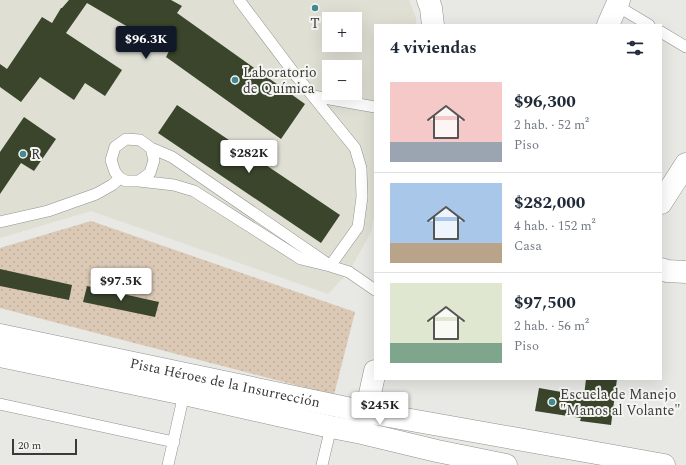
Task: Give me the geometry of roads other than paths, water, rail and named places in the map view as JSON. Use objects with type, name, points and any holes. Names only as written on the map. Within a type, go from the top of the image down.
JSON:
[{"type":"main road","points":[[428,0],[431,8],[433,24]]},
{"type":"main road","points":[[662,201],[686,164]]},
{"type":"main road","points":[[662,269],[686,272]]},
{"type":"main road","name":"Pista Héroes de la Insurrección","points":[[0,335],[364,423],[664,465]]},
{"type":"main road","name":"Pista Héroes de la Insurrección","points":[[0,356],[184,394],[331,427],[364,423],[437,451],[506,465]]},
{"type":"main road","points":[[364,423],[374,376]]},
{"type":"main road","points":[[437,451],[466,465]]},
{"type":"lane","points":[[240,0],[313,96],[355,148],[361,168],[362,197],[358,227],[330,266]]},
{"type":"lane","points":[[613,8],[647,24]]},
{"type":"lane","points":[[662,33],[686,47]]},
{"type":"lane","points":[[313,96],[374,106]]},
{"type":"lane","points":[[330,266],[172,157],[151,148],[140,140],[126,139],[115,147],[111,160],[115,172],[120,178],[126,181],[174,185],[194,191],[301,259],[349,272],[374,289]]},
{"type":"lane","points":[[139,181],[150,173],[154,160],[151,148]]},
{"type":"lane","points":[[0,222],[48,211],[96,194],[112,185],[120,178]]},
{"type":"lane","points":[[168,465],[184,394]]},
{"type":"lane","points":[[0,404],[174,442]]},
{"type":"lane","points":[[322,465],[331,427]]},
{"type":"place","name":"T","points":[[315,8]]},
{"type":"place","name":"Laboratorio de Química","points":[[235,80]]},
{"type":"place","name":"R","points":[[23,154]]},
{"type":"place","name":"Escuela de Manejo \"Manos al Volante\"","points":[[552,402]]}]
